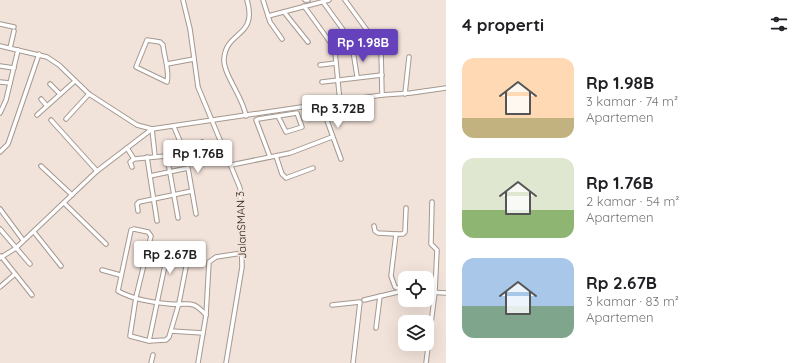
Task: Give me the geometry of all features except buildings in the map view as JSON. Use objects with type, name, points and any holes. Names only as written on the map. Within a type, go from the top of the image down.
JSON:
[{"type":"street","name":"JalanSMAN 3","points":[[183,0],[190,25],[198,88],[240,188],[242,253],[241,284],[226,363]]},
{"type":"street","points":[[246,116],[240,96],[228,74],[224,60],[229,44],[244,30],[250,21],[248,0]]},
{"type":"street","points":[[263,0],[270,22],[282,39]]},
{"type":"street","points":[[306,0],[305,6],[330,42]]},
{"type":"street","points":[[268,16],[329,0]]},
{"type":"street","points":[[345,0],[368,33]]},
{"type":"street","points":[[323,2],[349,38]]},
{"type":"street","points":[[284,12],[308,42]]},
{"type":"street","points":[[0,24],[14,29],[10,48]]},
{"type":"street","points":[[148,40],[162,44],[167,64],[167,82],[137,68],[143,48],[148,40]]},
{"type":"street","points":[[0,46],[39,54],[59,65],[89,94],[137,125],[152,129],[174,127],[382,95],[405,94],[446,88]]},
{"type":"street","points":[[381,48],[382,95]]},
{"type":"street","points":[[0,113],[6,100],[18,50]]},
{"type":"street","points":[[353,51],[357,76]]},
{"type":"street","points":[[335,52],[340,102]]},
{"type":"street","points":[[0,152],[8,144],[39,54]]},
{"type":"street","points":[[405,94],[409,57]]},
{"type":"street","points":[[167,64],[194,59]]},
{"type":"street","points":[[320,65],[336,63]]},
{"type":"street","points":[[0,66],[14,68]]},
{"type":"street","points":[[322,82],[357,76],[382,74]]},
{"type":"street","points":[[37,115],[75,81]]},
{"type":"street","points":[[0,82],[10,83]]},
{"type":"street","points":[[50,84],[60,94]]},
{"type":"street","points":[[66,119],[89,94]]},
{"type":"street","points":[[0,99],[6,100]]},
{"type":"street","points":[[41,99],[47,106]]},
{"type":"street","points":[[321,104],[341,159]]},
{"type":"street","points":[[270,157],[256,120],[278,116],[297,113],[302,127],[286,132],[278,116]]},
{"type":"street","points":[[51,120],[97,171]]},
{"type":"street","points":[[174,127],[184,153]]},
{"type":"street","points":[[32,295],[0,256],[16,248],[97,171],[152,129]]},
{"type":"street","points":[[152,129],[155,156]]},
{"type":"street","points":[[231,165],[290,153],[332,137]]},
{"type":"street","points":[[168,162],[202,142]]},
{"type":"street","points":[[127,148],[134,159]]},
{"type":"street","points":[[147,156],[157,221]]},
{"type":"street","points":[[132,167],[130,162],[134,159],[147,156],[166,156],[178,218]]},
{"type":"street","points":[[276,156],[282,174],[286,178],[313,168]]},
{"type":"street","points":[[40,166],[72,195]]},
{"type":"street","points":[[150,176],[188,168],[196,214]]},
{"type":"street","points":[[138,211],[137,202],[192,191]]},
{"type":"street","points":[[426,363],[435,292],[437,250],[431,244],[432,202]]},
{"type":"street","points":[[64,203],[106,244]]},
{"type":"street","points":[[374,226],[375,231],[378,233],[403,234],[405,232],[406,208]]},
{"type":"street","points":[[0,209],[23,240]]},
{"type":"street","points":[[0,229],[30,264]]},
{"type":"street","points":[[146,257],[184,263],[186,265],[179,303],[171,331],[166,340],[149,341],[131,337],[129,334],[136,297],[146,257],[150,234],[148,232],[132,230],[120,275],[118,291],[136,297],[170,304],[179,303],[189,302],[194,304],[206,315]]},
{"type":"street","points":[[34,232],[62,266]]},
{"type":"street","points":[[396,234],[392,280],[395,287],[398,288]]},
{"type":"street","points":[[149,341],[169,246]]},
{"type":"street","points":[[198,363],[206,315],[209,262],[216,257],[242,253]]},
{"type":"street","points":[[102,270],[120,275]]},
{"type":"street","points":[[0,287],[16,274]]},
{"type":"street","points":[[364,300],[398,292]]},
{"type":"street","points":[[435,292],[446,293]]},
{"type":"street","points":[[376,328],[380,296]]},
{"type":"street","points":[[332,305],[360,302],[353,363]]},
{"type":"street","points":[[171,331],[203,333]]},
{"type":"street","points":[[152,363],[153,355]]}]
